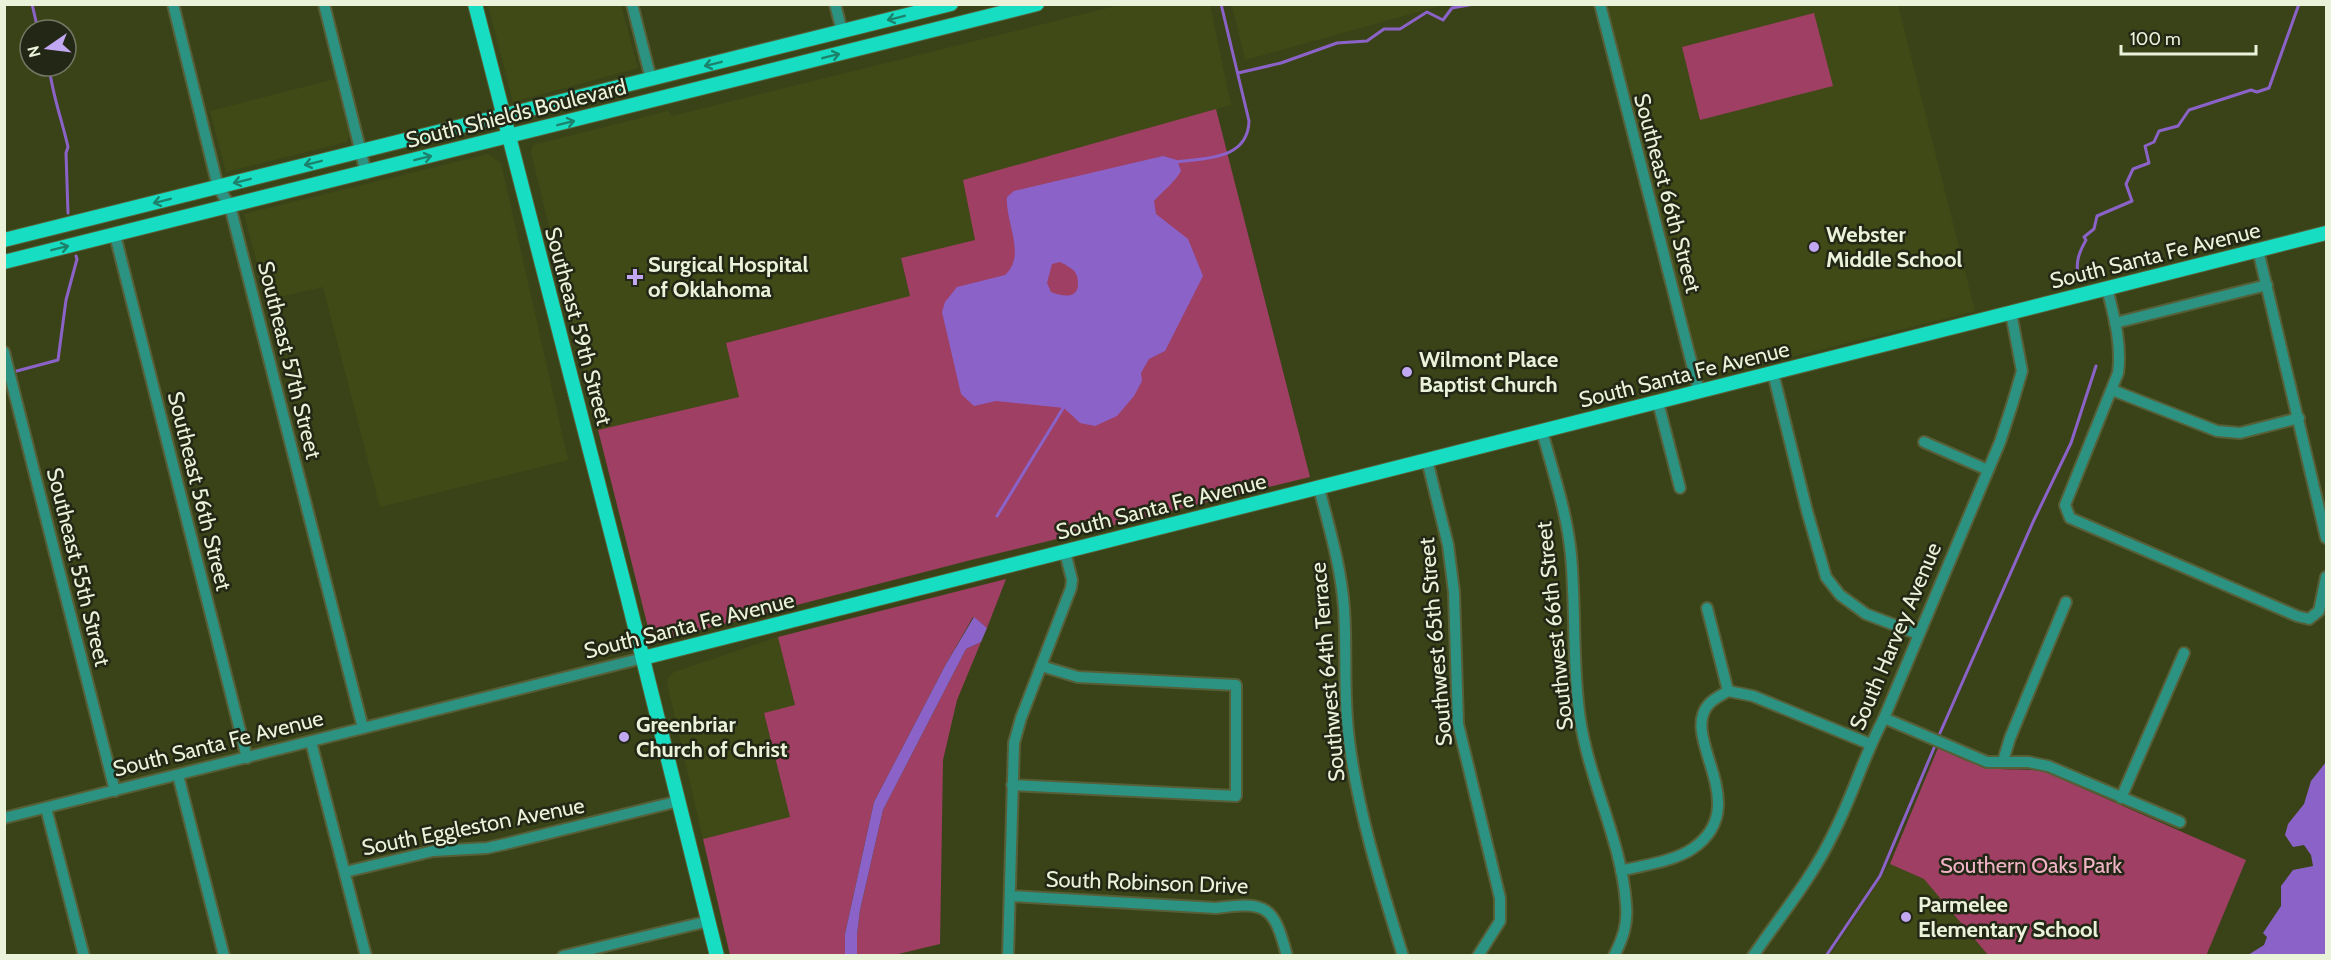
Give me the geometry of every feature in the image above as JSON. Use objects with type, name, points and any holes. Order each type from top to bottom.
[{"type":"main road","name":"Southeast 59th Street","points":[[475,4],[717,956]]},
{"type":"main road","name":"South Shields Boulevard","points":[[4,240],[951,4]]},
{"type":"main road","name":"South Shields Boulevard","points":[[4,262],[1037,4]]},
{"type":"main road","points":[[770,50],[775,70]]},
{"type":"main road","name":"South Santa Fe Avenue","points":[[643,658],[2326,233]]},
{"type":"street","name":"Southeast 57th Street","points":[[173,4],[218,187],[230,206],[363,728]]},
{"type":"street","points":[[324,4],[366,172]]},
{"type":"street","points":[[632,4],[651,79]]},
{"type":"street","points":[[835,4],[842,31]]},
{"type":"street","name":"Southeast 66th Street","points":[[1600,4],[1699,392]]},
{"type":"street","name":"Southeast 56th Street","points":[[115,235],[247,758]]},
{"type":"street","points":[[2258,250],[2326,538]]},
{"type":"street","points":[[2115,323],[2267,285]]},
{"type":"street","points":[[2107,288],[2120,359],[2118,373],[2065,505],[2070,518],[2303,618],[2309,619],[2319,610],[2326,577]]},
{"type":"street","name":"South Harvey Avenue","points":[[1753,956],[1808,879],[1834,833],[2003,433],[2022,371],[2011,313]]},
{"type":"street","name":"Southeast 55th Street","points":[[4,352],[115,791]]},
{"type":"street","points":[[1773,373],[1826,577],[1840,596],[1866,614],[1918,634]]},
{"type":"street","points":[[2112,390],[2217,431],[2240,433],[2299,418]]},
{"type":"street","points":[[1658,402],[1680,488]]},
{"type":"street","name":"Southwest 66th Street","points":[[1542,431],[1571,555],[1576,688],[1580,720],[1621,871],[1626,901],[1627,923],[1614,956]]},
{"type":"street","points":[[1924,442],[1988,470]]},
{"type":"street","name":"Southwest 65th Street","points":[[1427,460],[1448,545],[1454,592],[1458,724],[1500,898],[1500,921],[1478,956]]},
{"type":"street","name":"Southwest 64th Terrace","points":[[1319,488],[1340,571],[1344,609],[1344,692],[1360,804],[1379,881],[1403,956]]},
{"type":"street","points":[[1008,956],[1013,757],[1017,730],[1071,588],[1072,580],[1065,552]]},
{"type":"street","points":[[2002,761],[2066,602]]},
{"type":"street","points":[[1707,608],[1728,691]]},
{"type":"street","points":[[2121,798],[2184,653]]},
{"type":"street","name":"South Santa Fe Avenue","points":[[4,818],[643,658]]},
{"type":"street","points":[[1012,785],[1236,796],[1236,685],[1078,677],[1041,666]]},
{"type":"street","points":[[1621,871],[1671,858],[1691,849],[1702,840],[1713,825],[1719,809],[1718,791],[1701,731],[1702,719],[1708,704],[1728,691],[1753,696],[1870,744]]},
{"type":"street","points":[[1884,718],[1987,762],[2028,762],[2048,766],[2180,822]]},
{"type":"street","points":[[311,742],[366,956]]},
{"type":"street","points":[[178,775],[224,956]]},
{"type":"street","name":"South Eggleston Avenue","points":[[345,872],[433,851],[487,848],[514,843],[679,801]]},
{"type":"street","points":[[46,808],[84,956]]},
{"type":"street","name":"South Robinson Drive","points":[[1010,896],[1195,908],[1258,905],[1274,917],[1287,956]]},
{"type":"street","points":[[563,956],[709,921]]},
{"type":"shaded area","points":[[1232,4],[1443,5],[1245,60]]},
{"type":"shaded area","points":[[488,5],[621,5],[638,68],[513,102]]},
{"type":"shaded area","points":[[1120,5],[1210,5],[1231,105],[964,180],[975,240],[901,258],[910,296],[726,343],[739,397],[598,430],[531,152],[533,145],[668,111],[672,116]]},
{"type":"shaded area","name":"Webster Middle School","points":[[1607,5],[1898,5],[1975,311],[1709,378],[1702,374]]},
{"type":"shaded area","points":[[335,79],[349,135],[347,142],[226,172],[210,111]]},
{"type":"shaded area","points":[[488,154],[501,163],[568,460],[380,507],[323,287],[267,300],[244,214]]},
{"type":"shaded area","points":[[1163,156],[1177,160],[1181,171],[1154,201],[1156,214],[1188,239],[1203,276],[1165,351],[1149,359],[1141,373],[1142,381],[1134,396],[1117,416],[1095,426],[1080,423],[1064,408],[996,401],[974,406],[961,394],[942,312],[945,302],[957,287],[1005,275],[1011,267],[1015,248],[1007,197],[1014,191]],"holes":[[[1060,262],[1072,269],[1077,276],[1077,289],[1072,295],[1051,292],[1047,283],[1052,264]]]},
{"type":"shaded area","points":[[974,617],[987,628],[981,642],[966,649],[883,810],[860,910],[857,955],[845,955],[845,934],[874,802],[946,664]]},
{"type":"shaded area","points":[[778,637],[795,706],[764,714],[790,817],[703,839],[667,683],[668,678],[674,672]]},
{"type":"shaded area","points":[[2326,762],[2326,955],[2248,955],[2264,945],[2267,937],[2263,933],[2281,906],[2281,886],[2293,870],[2313,866],[2311,855],[2304,845],[2293,847],[2285,835],[2288,824],[2304,804],[2311,781]]},
{"type":"shaded area","name":"Parmelee Elementary School","points":[[1890,864],[1924,879],[1988,955],[1830,956]]},
{"type":"green space","points":[[1814,13],[1833,86],[1700,120],[1682,47]]},
{"type":"green space","points":[[1216,109],[1310,477],[971,560],[662,640],[656,639],[649,631],[598,430],[739,397],[726,343],[910,296],[901,258],[975,240],[963,180]]},
{"type":"green space","points":[[1006,579],[987,628],[973,617],[874,802],[845,934],[845,955],[730,955],[703,839],[790,817],[764,713],[795,705],[778,637]]},
{"type":"green space","points":[[981,642],[957,700],[943,760],[940,944],[894,955],[857,956],[860,910],[883,810],[966,649]]},
{"type":"green space","name":"Southern Oaks Park","points":[[1938,748],[1984,767],[2043,771],[2246,860],[2206,956],[1988,955],[1924,879],[1890,864]]},
{"type":"waterway","points":[[32,4],[35,18]]},
{"type":"waterway","points":[[1176,162],[1223,155],[1233,150],[1247,134],[1249,121],[1221,4]]},
{"type":"waterway","points":[[1238,73],[1281,63],[1337,43],[1367,41],[1384,29],[1400,29],[1427,12],[1443,20],[1452,8],[1474,4]]},
{"type":"waterway","points":[[2079,280],[2077,264],[2086,240],[2084,237],[2094,229],[2097,216],[2132,201],[2126,184],[2133,169],[2149,163],[2145,146],[2154,142],[2159,131],[2178,126],[2189,110],[2251,90],[2257,92],[2269,88],[2299,4]]},
{"type":"waterway","points":[[50,78],[68,147],[66,153],[68,213]]},
{"type":"waterway","points":[[13,372],[58,360],[66,300],[76,256]]},
{"type":"waterway","points":[[1940,733],[2033,522],[2071,443],[2096,366]]},
{"type":"waterway","points":[[997,516],[1065,405]]},
{"type":"waterway","points":[[1826,956],[1880,876],[1934,748]]},
{"type":"place","name":"Webster Middle School","points":[[1814,247]]},
{"type":"place","name":"Surgical Hospital of Oklahoma","points":[[635,277]]},
{"type":"place","name":"Wilmont Place Baptist Church","points":[[1407,372]]},
{"type":"place","name":"Greenbriar Church of Christ","points":[[624,737]]},
{"type":"place","name":"Parmelee Elementary School","points":[[1906,917]]}]
